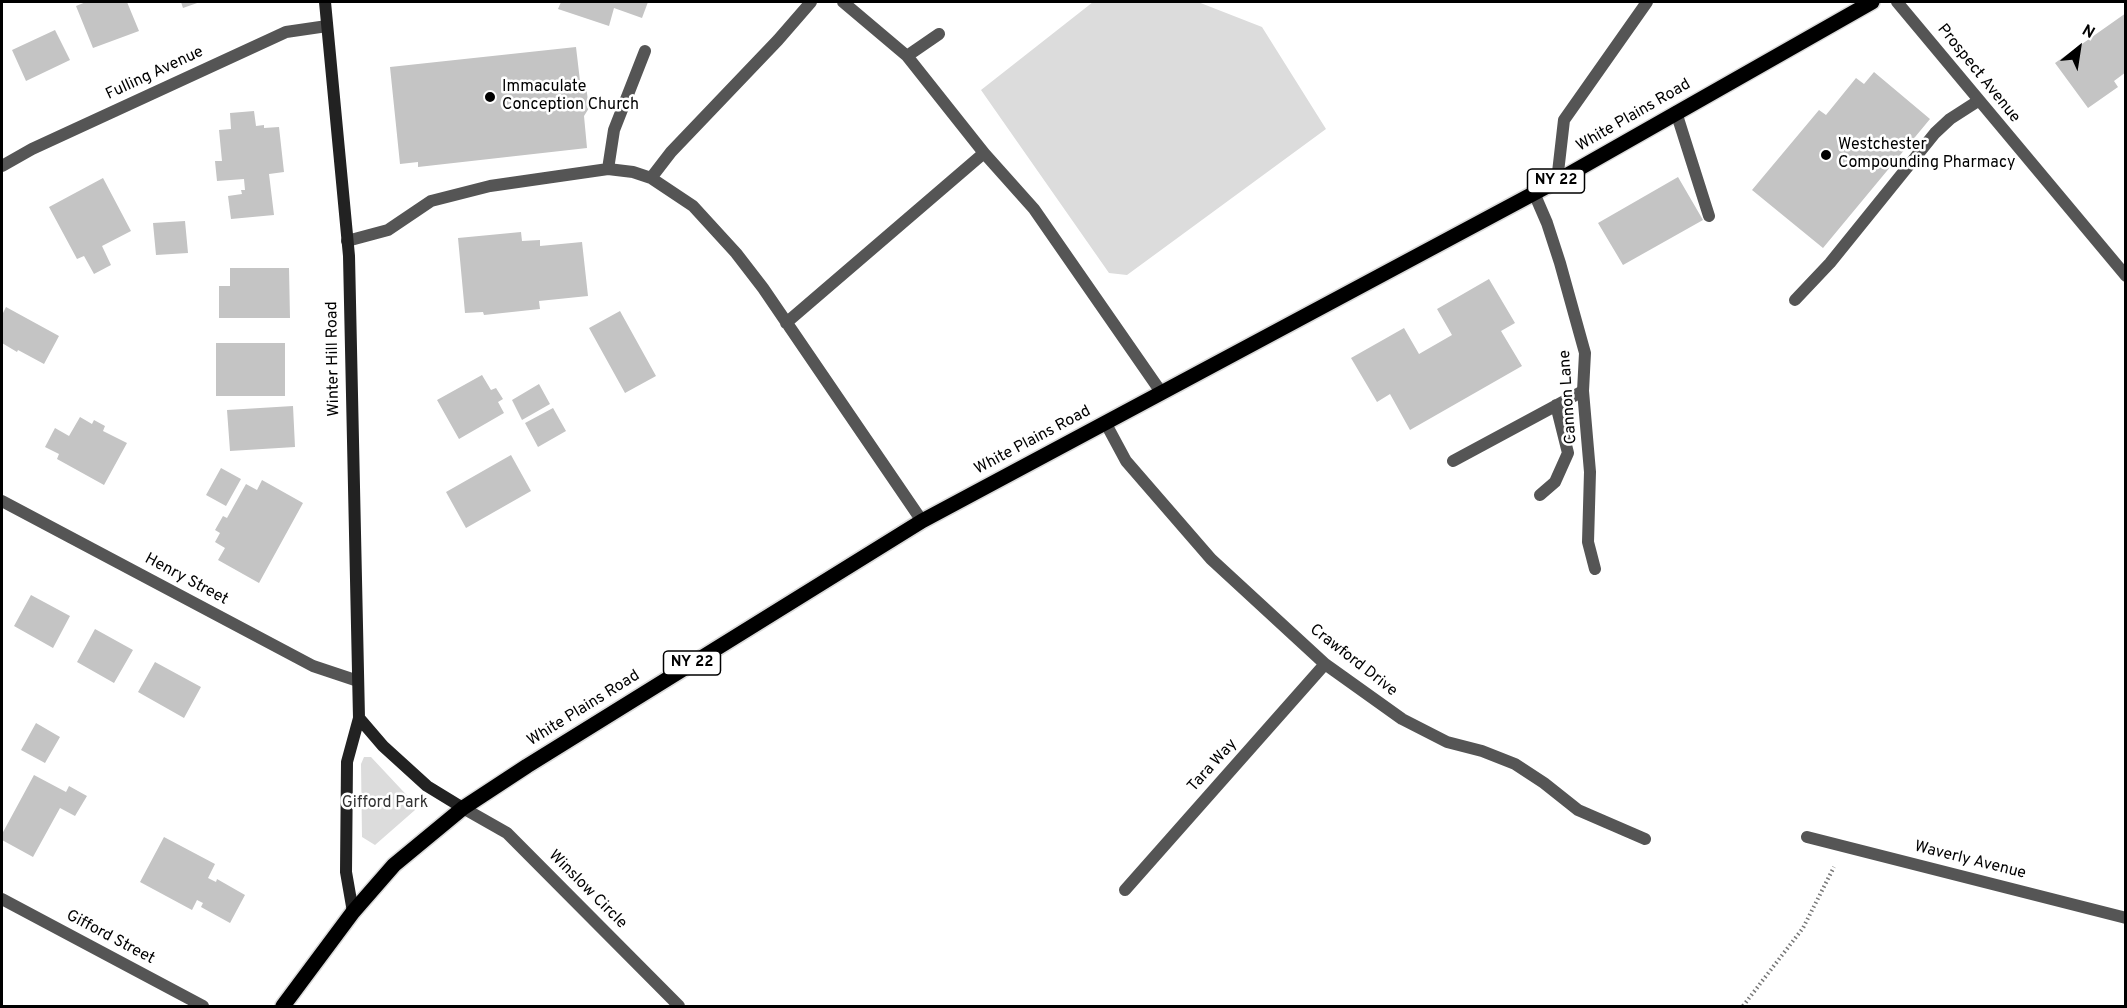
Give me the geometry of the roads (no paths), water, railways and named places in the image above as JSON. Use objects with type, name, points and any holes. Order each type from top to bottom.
[{"type":"main road","name":"Winter Hill Road","points":[[325,2],[347,242],[359,718],[347,762],[346,872],[353,912]]},
{"type":"main road","name":"White Plains Road","points":[[283,1006],[353,912],[394,865],[463,808],[922,521],[1557,181],[1872,2]]},
{"type":"main road","points":[[359,718],[383,746],[427,786],[463,808]]},
{"type":"street","points":[[651,178],[671,152],[778,40],[811,2]]},
{"type":"street","points":[[843,2],[907,56],[984,153],[1034,210],[1161,392]]},
{"type":"street","points":[[1557,181],[1564,120],[1647,2]]},
{"type":"street","name":"Prospect Avenue","points":[[1897,2],[2126,276]]},
{"type":"street","name":"Fulling Avenue","points":[[2,166],[43,144],[286,33],[327,26]]},
{"type":"street","points":[[907,56],[939,34]]},
{"type":"street","points":[[608,169],[614,130],[645,51]]},
{"type":"street","points":[[1795,300],[1830,263],[1935,133],[1950,119],[1978,100]]},
{"type":"street","points":[[1676,112],[1709,216]]},
{"type":"street","points":[[786,323],[984,153]]},
{"type":"street","points":[[347,242],[388,230],[431,201],[490,186],[608,169],[633,172],[651,178],[693,206],[736,253],[922,521]]},
{"type":"street","name":"Cannon Lane","points":[[1534,193],[1553,243],[1585,353],[1582,391],[1590,472],[1588,542],[1595,569]]},
{"type":"street","points":[[1453,461],[1582,391]]},
{"type":"street","points":[[1540,495],[1555,482],[1568,453],[1556,405]]},
{"type":"street","name":"Crawford Drive","points":[[1105,422],[1126,461],[1211,559],[1325,664],[1402,719],[1447,741],[1515,764],[1578,810],[1646,839]]},
{"type":"street","name":"Henry Street","points":[[2,501],[313,666],[358,681]]},
{"type":"street","name":"Tara Way","points":[[1125,890],[1325,664]]},
{"type":"street","name":"Winslow Circle","points":[[463,808],[507,833],[679,1006]]},
{"type":"street","name":"Waverly Avenue","points":[[1807,837],[2126,918]]},
{"type":"street","name":"Gifford Street","points":[[2,899],[203,1006]]},
{"type":"place","name":"Immaculate Conception Church","points":[[490,97]]},
{"type":"place","name":"Westchester Compounding Pharmacy","points":[[1826,155]]},
{"type":"park label","name":"Gifford Park","points":[[385,804]]}]
